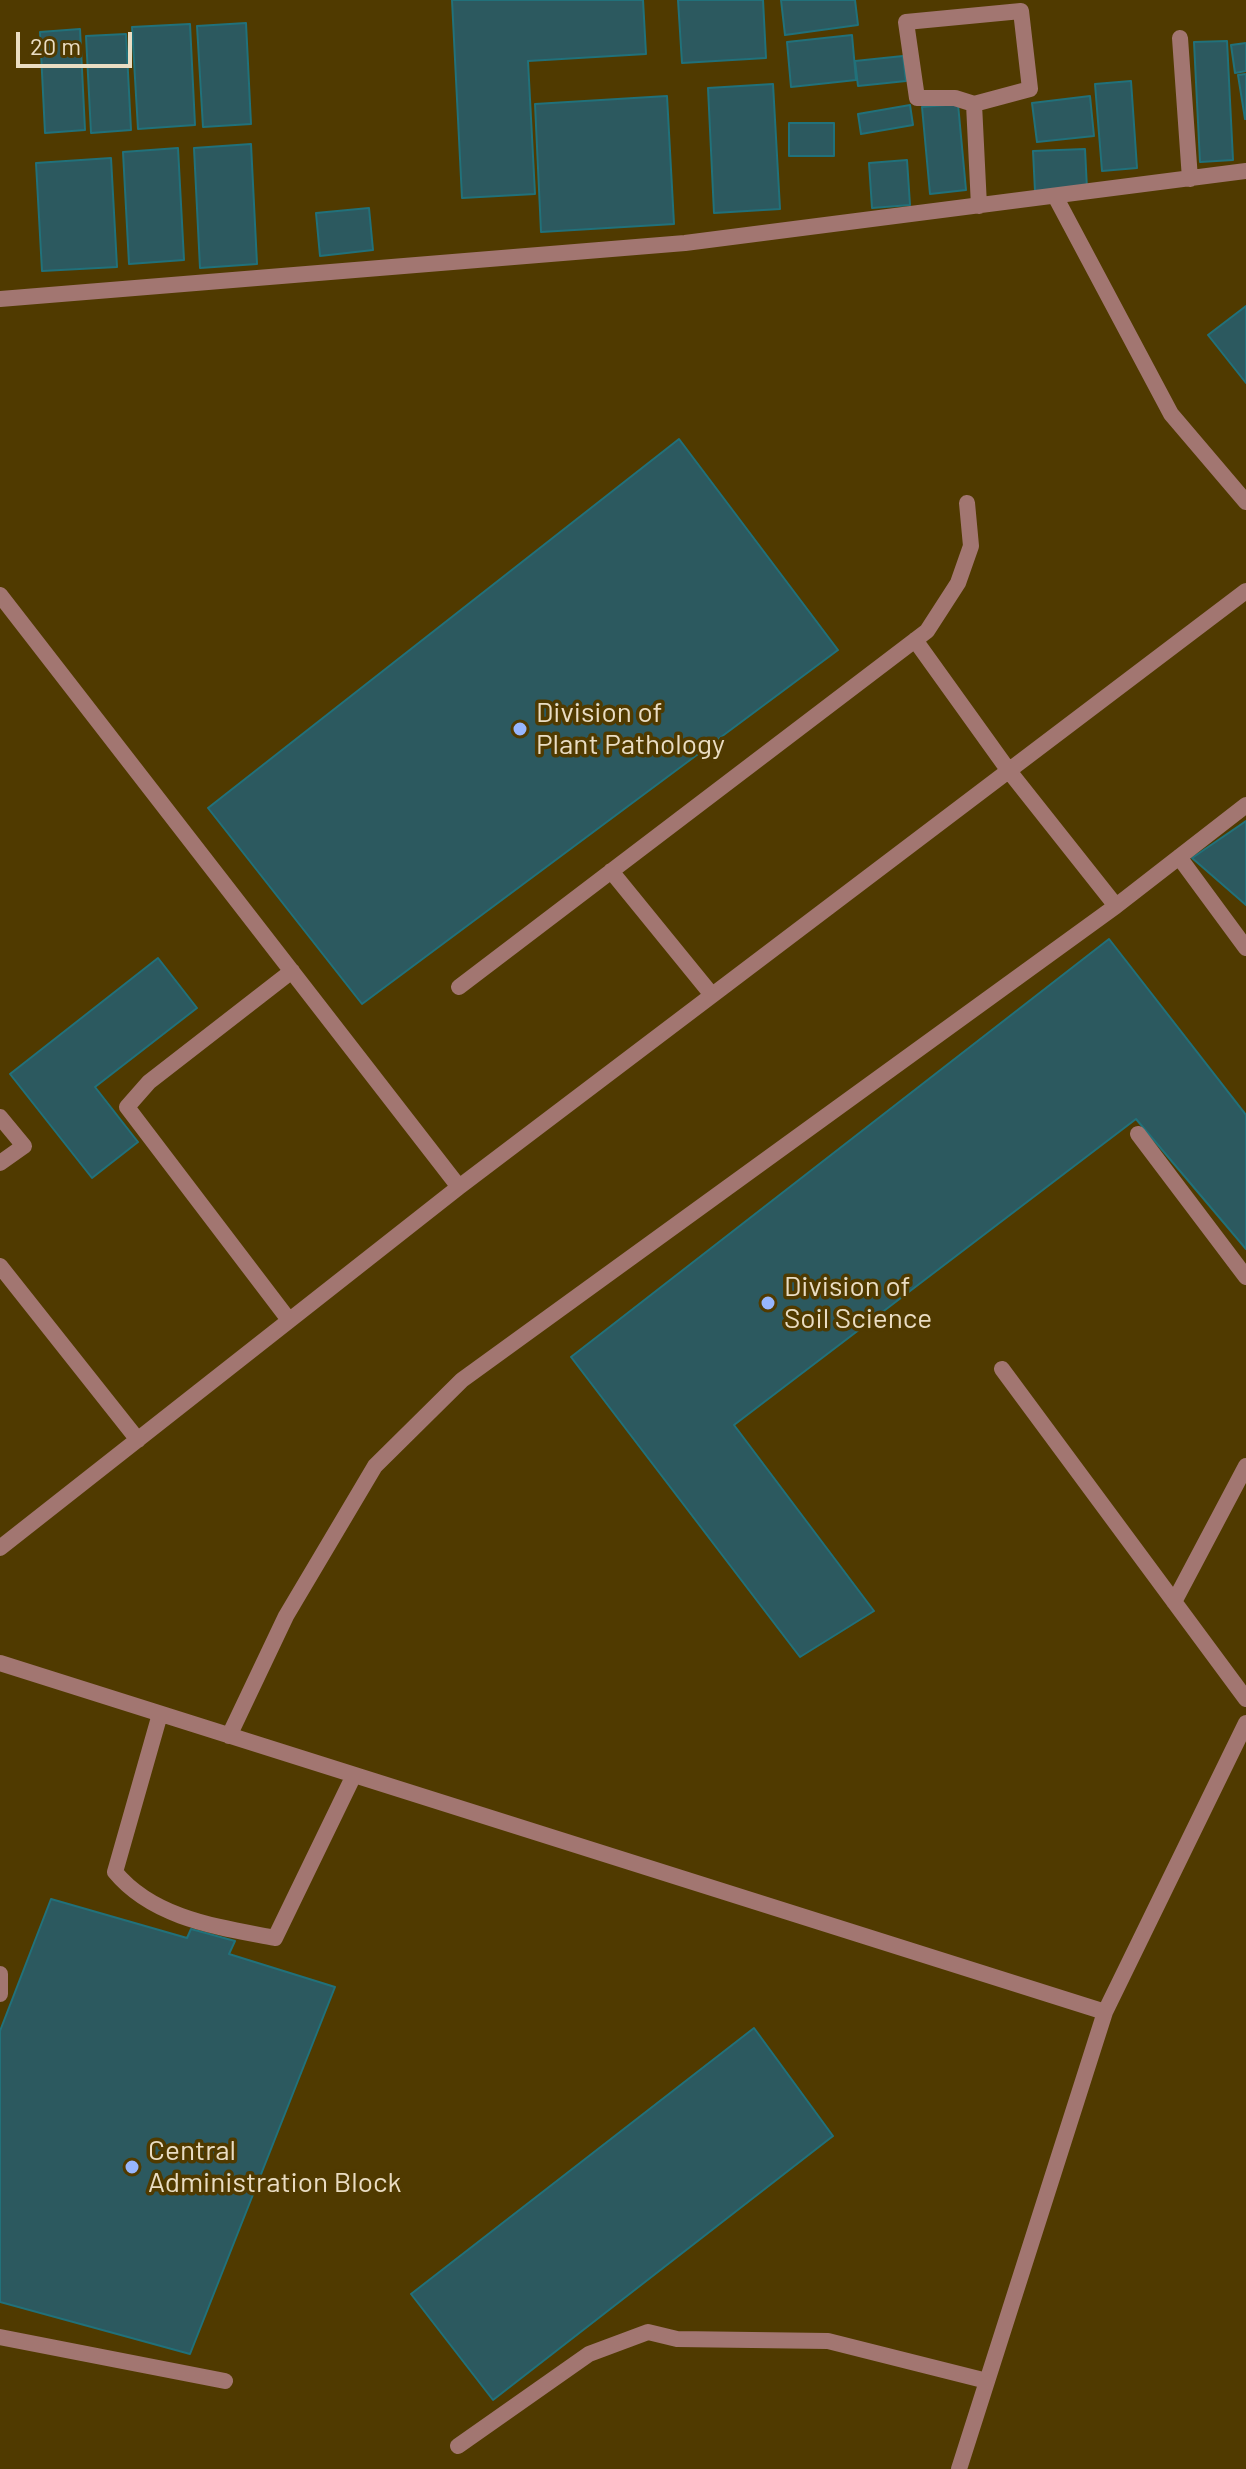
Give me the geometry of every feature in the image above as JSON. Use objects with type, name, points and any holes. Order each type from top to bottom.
[{"type":"street","points":[[1021,11],[1030,89],[974,104],[955,98],[917,98],[906,22],[1021,11]]},
{"type":"street","points":[[1180,38],[1190,179]]},
{"type":"street","points":[[974,104],[979,206]]},
{"type":"street","points":[[0,299],[685,243],[1246,171]]},
{"type":"street","points":[[1055,196],[1171,414],[1246,502]]},
{"type":"street","points":[[459,987],[927,631],[958,583],[971,546],[967,503]]},
{"type":"street","points":[[0,1548],[459,1187],[1246,591]]},
{"type":"street","points":[[0,595],[459,1187]]},
{"type":"street","points":[[915,640],[1009,771],[1116,906]]},
{"type":"street","points":[[229,1736],[286,1616],[375,1466],[462,1380],[1116,906],[1246,805]]},
{"type":"street","points":[[1179,857],[1246,948]]},
{"type":"street","points":[[611,871],[712,995]]},
{"type":"street","points":[[289,1320],[127,1107],[149,1082],[292,971]]},
{"type":"street","points":[[0,1117],[24,1146],[0,1163]]},
{"type":"street","points":[[1138,1134],[1246,1277]]},
{"type":"street","points":[[0,1266],[138,1440]]},
{"type":"street","points":[[1002,1369],[1246,1699]]},
{"type":"street","points":[[1174,1602],[1246,1466]]},
{"type":"street","points":[[0,1663],[1105,2012]]},
{"type":"street","points":[[160,1714],[115,1872],[127,1887],[189,1921],[275,1938],[354,1775]]},
{"type":"street","points":[[959,2469],[1105,2012],[1246,1723]]},
{"type":"street","points":[[0,1974],[3,1987],[0,1994]]},
{"type":"street","points":[[458,2446],[589,2354],[648,2332],[677,2339],[828,2341],[987,2381]]},
{"type":"street","points":[[0,2337],[225,2381]]},
{"type":"building","points":[[452,0],[643,0],[646,54],[528,61],[535,194],[462,198]]},
{"type":"building","points":[[678,0],[763,0],[766,58],[682,63]]},
{"type":"building","points":[[781,0],[855,0],[858,25],[785,35]]},
{"type":"building","points":[[246,23],[251,124],[203,127],[197,26]]},
{"type":"building","points":[[190,24],[195,125],[138,129],[132,27]]},
{"type":"building","points":[[80,29],[85,130],[45,133],[40,32]]},
{"type":"building","points":[[126,34],[131,130],[91,133],[86,36]]},
{"type":"building","points":[[852,35],[856,80],[791,87],[787,42]]},
{"type":"building","points":[[1227,41],[1233,160],[1200,162],[1194,42]]},
{"type":"building","points":[[1246,43],[1246,71],[1235,73],[1231,45]]},
{"type":"building","points":[[903,56],[906,81],[858,86],[855,61]]},
{"type":"building","points":[[1246,74],[1246,119],[1245,119],[1238,75]]},
{"type":"building","points":[[1131,81],[1137,168],[1102,171],[1095,84]]},
{"type":"building","points":[[773,84],[780,209],[714,213],[708,88]]},
{"type":"building","points":[[667,96],[674,224],[541,232],[535,104]]},
{"type":"building","points":[[1090,96],[1094,136],[1037,142],[1032,103]]},
{"type":"building","points":[[958,104],[966,190],[930,194],[922,107]]},
{"type":"building","points":[[910,105],[913,125],[861,134],[858,114]]},
{"type":"building","points":[[789,123],[834,123],[834,156],[789,156]]},
{"type":"building","points":[[251,144],[257,264],[200,268],[194,148]]},
{"type":"building","points":[[178,148],[184,260],[129,264],[123,152]]},
{"type":"building","points":[[1085,149],[1087,189],[1035,191],[1033,151]]},
{"type":"building","points":[[111,158],[117,267],[42,271],[36,163]]},
{"type":"building","points":[[907,160],[910,205],[872,208],[869,163]]},
{"type":"building","points":[[369,208],[373,250],[320,256],[316,213]]},
{"type":"building","points":[[1246,306],[1246,383],[1208,335]]},
{"type":"building","name":"Division of Plant Pathology","points":[[679,439],[838,650],[362,1004],[208,808]]},
{"type":"building","points":[[1246,821],[1246,905],[1192,858]]},
{"type":"building","name":"Division of Soil Science","points":[[1109,939],[1246,1115],[1246,1249],[1136,1119],[734,1425],[874,1611],[800,1657],[571,1357]]},
{"type":"building","points":[[158,958],[197,1008],[95,1087],[138,1142],[92,1178],[10,1074]]},
{"type":"building","name":"Central Administration Block","points":[[51,1899],[187,1938],[191,1929],[235,1941],[229,1954],[335,1987],[190,2354],[0,2302],[0,2031]]},
{"type":"building","points":[[754,2028],[833,2136],[493,2400],[411,2294]]},
{"type":"place","name":"Division of Plant Pathology","points":[[520,729]]},
{"type":"place","name":"Division of Soil Science","points":[[768,1303]]},
{"type":"place","name":"Central Administration Block","points":[[132,2167]]}]
